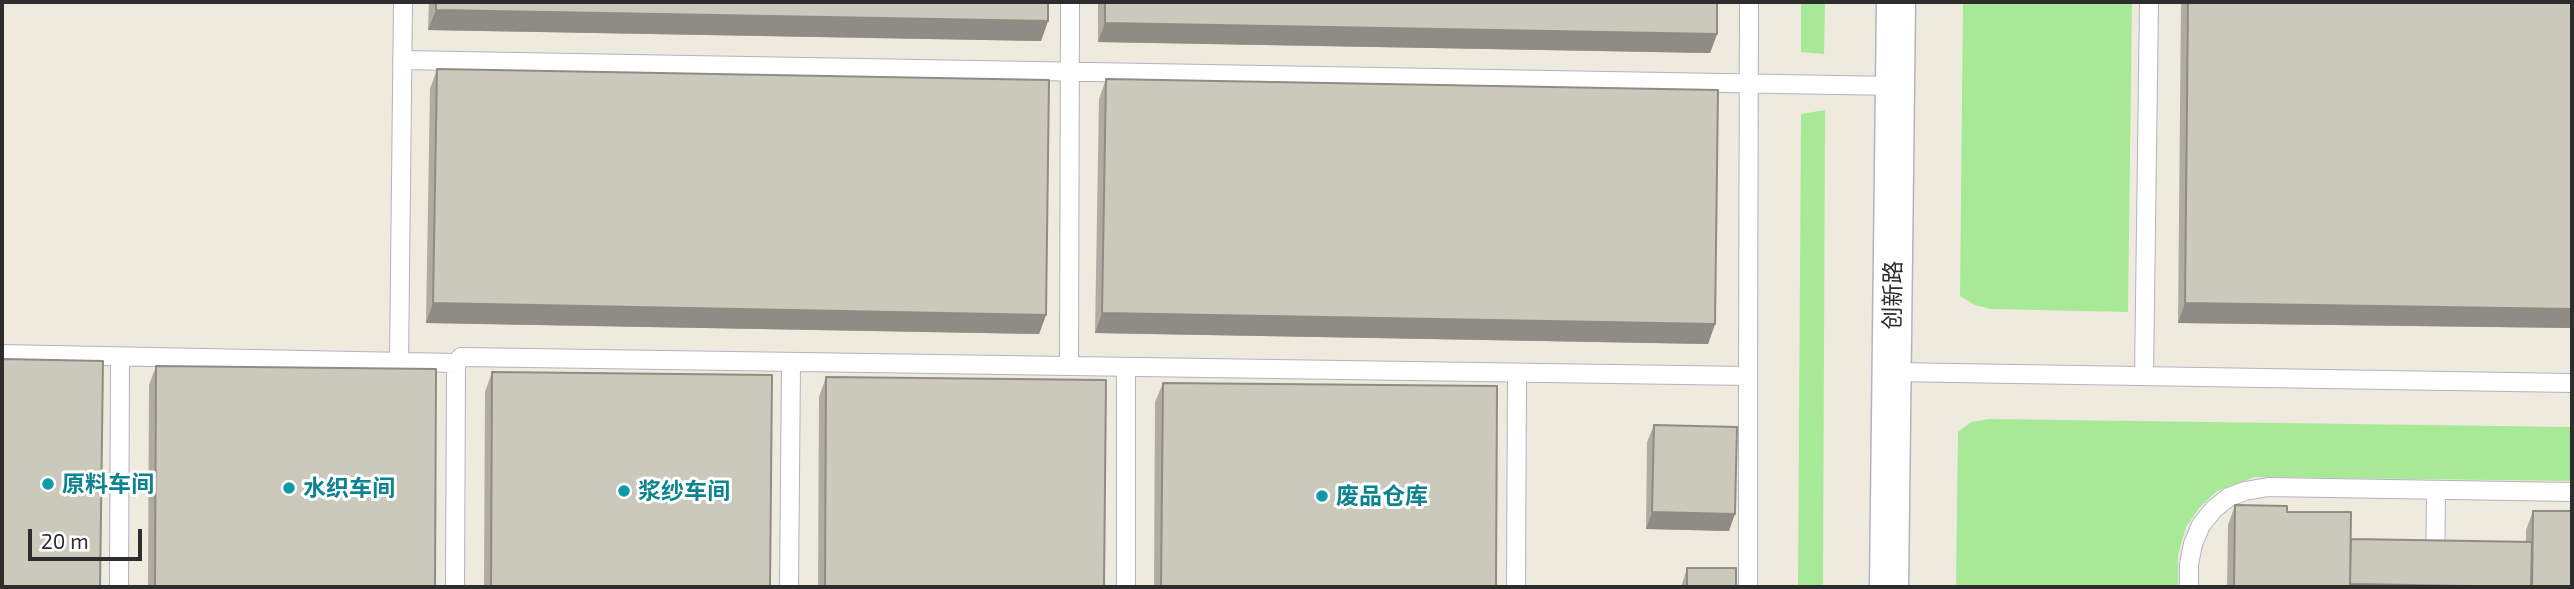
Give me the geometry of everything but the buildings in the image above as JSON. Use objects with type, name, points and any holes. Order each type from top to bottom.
[{"type":"main road","name":"创新路","points":[[1889,587],[1896,2]]},
{"type":"lane","points":[[399,362],[403,2]]},
{"type":"lane","points":[[1069,366],[1070,2]]},
{"type":"lane","points":[[1748,587],[1749,2]]},
{"type":"lane","points":[[2144,376],[2148,2]]},
{"type":"lane","points":[[402,60],[1895,86]]},
{"type":"lane","points":[[2,354],[456,363]]},
{"type":"lane","points":[[119,587],[120,356]]},
{"type":"lane","points":[[455,587],[456,363],[461,357],[1748,376]]},
{"type":"lane","points":[[789,587],[791,362]]},
{"type":"lane","points":[[1126,367],[1126,587]]},
{"type":"lane","points":[[1892,372],[2572,383]]},
{"type":"lane","points":[[1516,587],[1517,373]]},
{"type":"lane","points":[[2189,587],[2189,564],[2201,525],[2214,509],[2237,494],[2268,487],[2572,492]]},
{"type":"lane","points":[[2435,587],[2436,490]]},
{"type":"green space","points":[[1801,2],[1825,2],[1824,54],[1801,52]]},
{"type":"green space","points":[[1963,2],[2132,2],[2128,312],[1991,309],[1975,305],[1960,296]]},
{"type":"green space","points":[[1825,110],[1823,587],[1798,587],[1801,114]]},
{"type":"green space","points":[[1989,419],[2572,427],[2572,481],[2255,477],[2217,491],[2199,508],[2186,527],[2178,555],[2178,587],[1956,587],[1958,432],[1971,422]]},
{"type":"place","name":"原料车间","points":[[48,484]]},
{"type":"place","name":"水织车间","points":[[289,488]]},
{"type":"place","name":"浆纱车间","points":[[624,491]]},
{"type":"place","name":"废品仓库","points":[[1322,496]]}]
